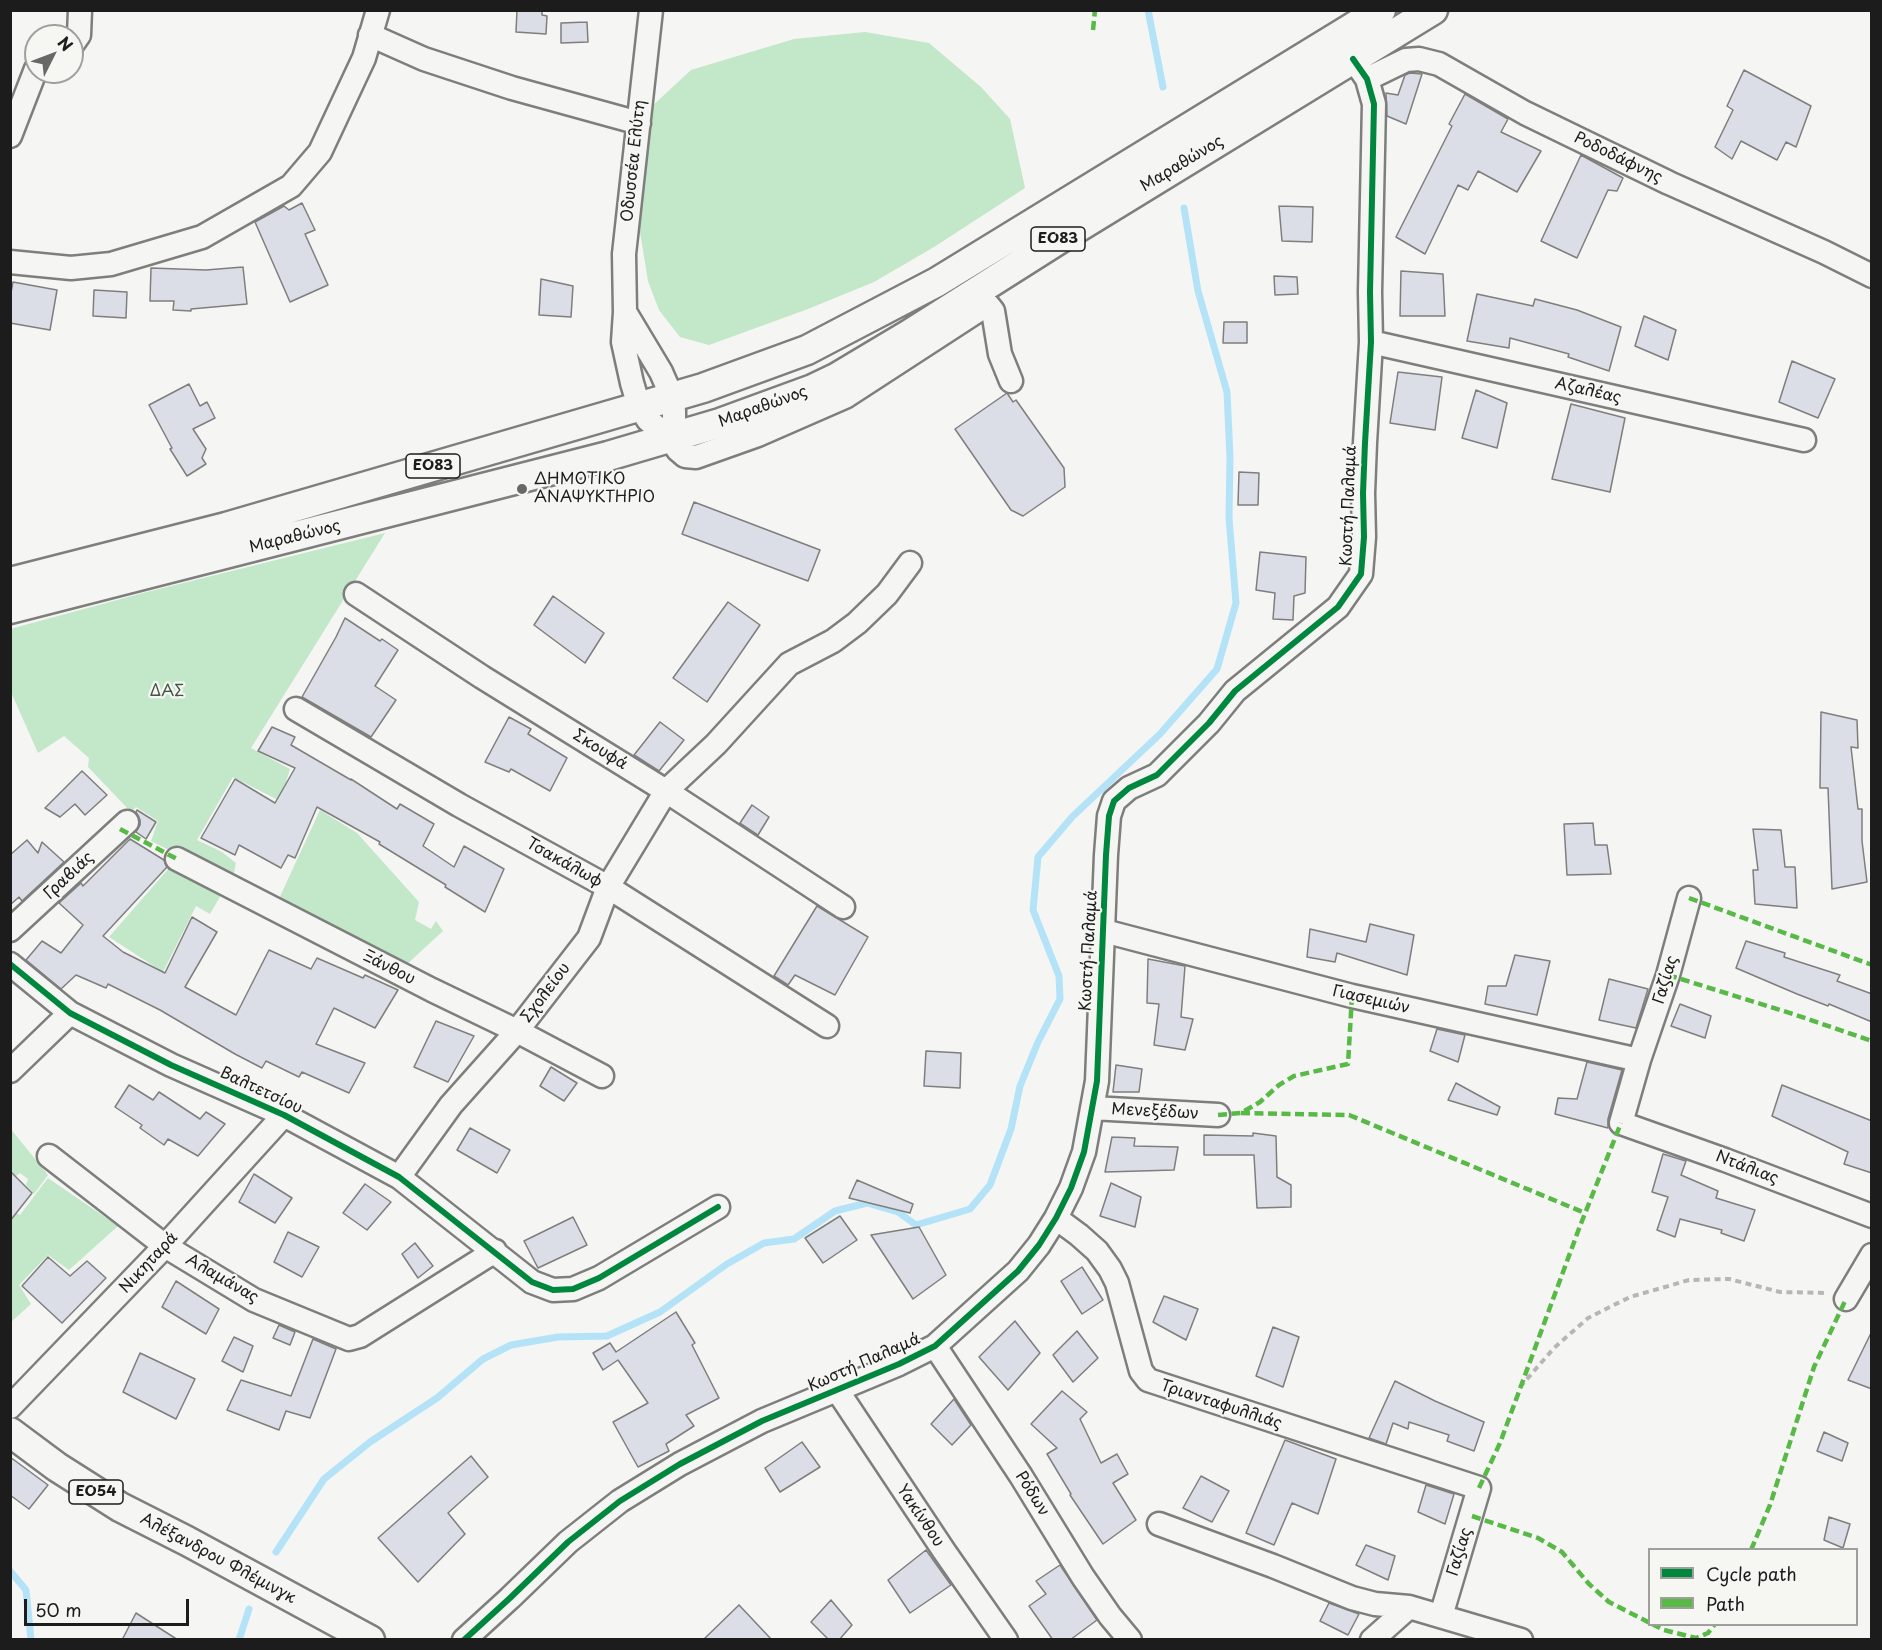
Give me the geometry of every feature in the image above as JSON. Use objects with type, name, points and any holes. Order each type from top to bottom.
[{"type":"main road","name":"Μαραθώνος","points":[[10,582],[226,527],[703,388],[807,350],[938,282],[1381,10]]},
{"type":"main road","name":"Μαραθώνος","points":[[10,609],[475,492],[670,438],[759,410],[813,389],[836,378],[908,335],[1069,233],[1360,69],[1432,10]]},
{"type":"main road","name":"Αλέξανδρου Φλέμινγκ","points":[[10,1432],[57,1467],[120,1507],[370,1640]]},
{"type":"street","points":[[10,262],[71,268],[111,264],[202,237],[291,186],[320,152],[364,58],[378,10]]},
{"type":"street","name":"Οδυσσέα Ελύτη","points":[[639,406],[623,342],[624,254],[651,10]]},
{"type":"street","points":[[370,35],[424,59],[512,88],[639,123]]},
{"type":"street","name":"Ροδοδάφνης","points":[[1360,69],[1419,59],[1438,64],[1525,113],[1669,183],[1824,252],[1872,276]]},
{"type":"street","name":"Κωστή Παλαμά","points":[[464,1640],[568,1542],[620,1501],[680,1464],[762,1421],[935,1347],[1018,1271],[1039,1245],[1056,1218],[1071,1188],[1084,1152],[1097,1081],[1109,816],[1114,801],[1130,788],[1157,775],[1209,723],[1235,691],[1338,607],[1361,574],[1364,537],[1364,453],[1371,342],[1374,104],[1360,69]]},
{"type":"street","points":[[10,136],[30,84]]},
{"type":"street","points":[[639,406],[648,420],[670,438],[678,450],[685,456],[696,457],[791,421],[844,397],[985,306],[993,311],[1000,354],[1011,381]]},
{"type":"street","points":[[625,312],[661,372],[672,397],[675,411],[670,438]]},
{"type":"street","name":"Αζαλέας","points":[[1371,342],[1804,440]]},
{"type":"street","name":"Σχολείου","points":[[399,1177],[451,1105],[518,1031],[589,938],[608,887],[666,791],[716,744],[789,664],[833,641],[857,623],[887,594],[910,563]]},
{"type":"street","name":"Σκουφά","points":[[356,594],[482,677],[666,791],[843,907]]},
{"type":"street","name":"Τσακάλωφ","points":[[296,709],[459,805],[608,887],[826,1026]]},
{"type":"street","name":"Γραβιάς","points":[[10,930],[127,822]]},
{"type":"street","name":"Ξάνθου","points":[[177,859],[432,990],[518,1031],[602,1077]]},
{"type":"street","name":"Γαζίας","points":[[1621,1123],[1639,1060],[1668,975],[1689,898]]},
{"type":"street","name":"Γιασεμιών","points":[[1104,931],[1352,996],[1639,1060]]},
{"type":"street","name":"Βαλτετσίου","points":[[10,964],[70,1013],[171,1065],[284,1115],[399,1177],[532,1282],[553,1290],[573,1289],[599,1278],[718,1207]]},
{"type":"street","points":[[10,1071],[70,1013]]},
{"type":"street","name":"Μενεξέδων","points":[[1092,1108],[1218,1115]]},
{"type":"street","name":"Νικηταρά","points":[[10,1407],[165,1246],[284,1115]]},
{"type":"street","name":"Ντάλιας","points":[[1621,1123],[1872,1216]]},
{"type":"street","name":"Αλαμάνας","points":[[49,1156],[165,1246],[254,1300],[349,1339],[360,1336],[495,1251]]},
{"type":"street","name":"Τριανταφυλλιάς","points":[[1056,1218],[1097,1251],[1110,1269],[1117,1283],[1141,1371],[1149,1380],[1479,1488]]},
{"type":"street","points":[[1850,1292],[1872,1255]]},
{"type":"street","name":"Ρόδων","points":[[935,1347],[1021,1476],[1083,1577],[1130,1640]]},
{"type":"street","name":"Υακίνθου","points":[[837,1390],[1005,1640]]},
{"type":"street","name":"Γαζίας","points":[[1441,1616],[1479,1488]]},
{"type":"street","points":[[1158,1524],[1352,1598],[1375,1604],[1409,1607],[1521,1640]]},
{"type":"street","points":[[1372,1640],[1409,1607]]},
{"type":"path","points":[[1520,1387],[1554,1348],[1588,1318],[1630,1297],[1689,1280],[1729,1279],[1780,1292],[1850,1292]]},
{"type":"green space","points":[[865,32],[929,43],[981,87],[1010,119],[1025,188],[934,247],[874,282],[709,345],[680,337],[659,310],[648,281],[637,214],[649,109],[691,70],[794,39]]},
{"type":"green space","name":"ΔΑΣ","points":[[385,533],[251,748],[290,769],[280,801],[233,777],[197,840],[222,852],[236,863],[232,882],[151,841],[158,821],[136,807],[131,812],[88,767],[89,758],[64,736],[38,753],[11,692],[10,629],[143,593]]},
{"type":"green space","points":[[320,810],[357,833],[419,902],[415,920],[431,929],[436,921],[443,931],[405,966],[277,903]]},
{"type":"green space","points":[[177,859],[189,865],[186,879],[206,886],[221,895],[210,914],[196,906],[163,972],[109,937]]},
{"type":"green space","points":[[10,1128],[48,1175],[34,1194],[26,1185],[28,1179],[20,1173],[11,1180]]},
{"type":"green space","points":[[48,1178],[118,1226],[69,1270],[48,1255],[19,1285],[31,1304],[11,1322],[10,1209],[20,1215]]},
{"type":"building","points":[[517,10],[542,10],[542,15],[547,16],[546,34],[516,32]]},
{"type":"building","points":[[587,22],[588,42],[561,43],[561,23]]},
{"type":"building","points":[[1744,70],[1811,106],[1796,147],[1786,142],[1777,160],[1741,141],[1732,159],[1715,147],[1733,110],[1727,106]]},
{"type":"building","points":[[1422,74],[1406,124],[1387,116],[1386,93],[1398,95],[1405,75]]},
{"type":"building","points":[[1465,94],[1508,119],[1501,132],[1541,151],[1517,192],[1478,171],[1468,190],[1458,185],[1425,254],[1396,237],[1452,126],[1449,124]]},
{"type":"building","points":[[1581,155],[1623,178],[1617,191],[1608,190],[1577,258],[1541,241]]},
{"type":"building","points":[[302,203],[315,230],[305,234],[328,285],[290,302],[255,222],[284,206],[289,210]]},
{"type":"building","points":[[1279,206],[1313,207],[1312,242],[1282,241]]},
{"type":"building","points":[[243,267],[247,304],[191,309],[191,311],[173,310],[174,301],[150,301],[151,268],[206,270]]},
{"type":"building","points":[[1401,271],[1443,274],[1445,316],[1400,316]]},
{"type":"building","points":[[1274,276],[1297,277],[1298,294],[1275,295]]},
{"type":"building","points":[[541,279],[573,286],[571,317],[539,315]]},
{"type":"building","points":[[13,282],[57,290],[50,330],[10,323],[10,298]]},
{"type":"building","points":[[94,290],[127,292],[126,318],[93,316]]},
{"type":"building","points":[[1477,294],[1533,306],[1535,299],[1577,310],[1621,327],[1609,371],[1568,357],[1569,354],[1510,338],[1509,348],[1467,341]]},
{"type":"building","points":[[1644,316],[1676,330],[1668,360],[1635,346]]},
{"type":"building","points":[[1224,322],[1247,322],[1247,343],[1223,343]]},
{"type":"building","points":[[1792,361],[1835,379],[1818,418],[1779,402]]},
{"type":"building","points":[[1398,372],[1442,377],[1435,430],[1390,423]]},
{"type":"building","points":[[189,384],[200,406],[207,402],[215,418],[193,429],[206,449],[202,458],[206,464],[187,476],[170,449],[172,448],[149,405]]},
{"type":"building","points":[[1476,390],[1507,403],[1497,448],[1462,438]]},
{"type":"building","points":[[1007,393],[1013,402],[1016,400],[1064,468],[1065,487],[1023,516],[1011,510],[955,429]]},
{"type":"building","points":[[1571,404],[1625,418],[1610,492],[1552,479]]},
{"type":"building","points":[[1239,472],[1259,473],[1258,505],[1238,505]]},
{"type":"building","points":[[694,502],[820,550],[808,581],[682,534]]},
{"type":"building","points":[[1260,552],[1306,557],[1305,593],[1294,596],[1293,620],[1273,619],[1275,593],[1256,590]]},
{"type":"building","points":[[553,596],[604,633],[585,663],[534,625]]},
{"type":"building","points":[[728,602],[760,625],[707,702],[673,678]]},
{"type":"building","points":[[345,618],[398,650],[375,686],[396,700],[371,737],[302,697]]},
{"type":"building","points":[[1821,712],[1857,720],[1858,748],[1851,747],[1858,809],[1862,809],[1862,841],[1867,882],[1832,889],[1828,788],[1820,788]]},
{"type":"building","points":[[509,717],[531,729],[528,734],[567,758],[550,791],[511,769],[509,772],[485,762]]},
{"type":"building","points":[[660,722],[684,740],[659,771],[634,755]]},
{"type":"building","points":[[272,727],[295,737],[291,745],[351,779],[397,809],[400,804],[434,824],[423,846],[454,867],[464,846],[504,869],[485,912],[379,844],[380,842],[317,807],[295,858],[288,855],[281,868],[239,845],[235,855],[201,838],[235,779],[275,803],[295,768],[258,751]]},
{"type":"building","points":[[82,771],[107,795],[85,815],[75,804],[60,817],[45,808]]},
{"type":"building","points":[[752,805],[769,817],[758,835],[740,823]]},
{"type":"building","points":[[137,810],[156,822],[146,839],[136,832],[140,825]]},
{"type":"building","points":[[1593,823],[1595,845],[1607,845],[1611,874],[1567,875],[1564,824]]},
{"type":"building","points":[[1753,829],[1781,830],[1785,867],[1795,867],[1797,908],[1755,904],[1753,870],[1758,870]]},
{"type":"building","points":[[130,839],[164,860],[167,867],[103,936],[123,952],[165,973],[192,917],[217,932],[185,987],[236,1015],[269,950],[311,969],[317,958],[363,978],[365,975],[398,990],[375,1028],[334,1008],[316,1044],[365,1063],[349,1093],[302,1072],[299,1077],[266,1061],[262,1068],[160,1010],[108,984],[106,988],[76,975],[61,989],[26,960],[42,941],[61,953],[83,925],[59,903],[81,883],[83,886]]},
{"type":"building","points":[[27,840],[38,853],[42,842],[64,862],[22,901],[19,897],[10,905],[10,855]]},
{"type":"building","points":[[817,906],[868,937],[835,995],[795,975],[788,985],[774,976]]},
{"type":"building","points":[[1370,924],[1414,935],[1407,975],[1337,953],[1335,962],[1307,957],[1310,929],[1366,942]]},
{"type":"building","points":[[1746,941],[1785,953],[1784,957],[1840,975],[1837,981],[1872,994],[1872,1022],[1736,968]]},
{"type":"building","points":[[1515,955],[1550,961],[1537,1015],[1485,1004],[1488,986],[1506,986]]},
{"type":"building","points":[[1148,959],[1185,966],[1181,1017],[1193,1019],[1185,1050],[1154,1045],[1159,1004],[1147,1003]]},
{"type":"building","points":[[1609,979],[1648,989],[1636,1028],[1599,1020]]},
{"type":"building","points":[[1680,1004],[1711,1016],[1705,1038],[1671,1026]]},
{"type":"building","points":[[436,1021],[474,1036],[448,1082],[414,1067]]},
{"type":"building","points":[[1437,1029],[1465,1035],[1458,1062],[1430,1051]]},
{"type":"building","points":[[926,1051],[961,1053],[960,1088],[924,1086]]},
{"type":"building","points":[[1587,1062],[1622,1070],[1608,1119],[1608,1128],[1555,1114],[1558,1098],[1577,1099]]},
{"type":"building","points":[[1116,1065],[1142,1069],[1139,1092],[1113,1092]]},
{"type":"building","points":[[551,1067],[577,1083],[564,1101],[540,1086]]},
{"type":"building","points":[[1456,1083],[1500,1107],[1497,1115],[1448,1100]]},
{"type":"building","points":[[129,1085],[153,1100],[159,1092],[200,1119],[206,1112],[225,1124],[198,1156],[168,1139],[164,1145],[140,1128],[142,1125],[115,1107]]},
{"type":"building","points":[[1782,1085],[1872,1121],[1872,1173],[1844,1164],[1848,1152],[1772,1116]]},
{"type":"building","points":[[470,1128],[510,1150],[497,1173],[457,1150]]},
{"type":"building","points":[[1253,1133],[1276,1136],[1277,1177],[1291,1185],[1291,1207],[1257,1208],[1254,1155],[1204,1155],[1204,1135],[1253,1136]]},
{"type":"building","points":[[1112,1137],[1135,1138],[1134,1146],[1178,1147],[1174,1170],[1105,1172]]},
{"type":"building","points":[[1663,1154],[1686,1161],[1681,1175],[1718,1191],[1716,1198],[1755,1210],[1744,1241],[1721,1233],[1722,1230],[1680,1219],[1675,1237],[1657,1230],[1668,1197],[1652,1192]]},
{"type":"building","points":[[10,1171],[32,1193],[10,1221]]},
{"type":"building","points":[[254,1174],[292,1198],[275,1223],[239,1202]]},
{"type":"building","points":[[857,1180],[913,1204],[910,1213],[849,1198]]},
{"type":"building","points":[[1111,1183],[1141,1197],[1135,1227],[1100,1216]]},
{"type":"building","points":[[365,1184],[391,1202],[367,1230],[343,1213]]},
{"type":"building","points":[[840,1216],[857,1240],[823,1263],[805,1238]]},
{"type":"building","points":[[573,1217],[587,1245],[538,1268],[524,1241]]},
{"type":"building","points":[[919,1227],[946,1275],[913,1299],[871,1235]]},
{"type":"building","points":[[288,1232],[319,1247],[302,1277],[274,1262]]},
{"type":"building","points":[[415,1243],[433,1266],[418,1278],[402,1254]]},
{"type":"building","points":[[48,1257],[70,1276],[87,1261],[106,1278],[62,1323],[22,1286]]},
{"type":"building","points":[[1082,1267],[1103,1300],[1082,1314],[1061,1281]]},
{"type":"building","points":[[176,1281],[219,1309],[206,1334],[162,1307]]},
{"type":"building","points":[[1164,1296],[1198,1309],[1186,1340],[1153,1322]]},
{"type":"building","points":[[676,1312],[695,1343],[692,1345],[719,1398],[686,1415],[694,1426],[666,1444],[669,1451],[638,1467],[613,1422],[648,1403],[618,1360],[603,1370],[593,1353],[610,1343],[616,1352]]},
{"type":"building","points":[[1015,1321],[1040,1353],[1008,1390],[979,1357]]},
{"type":"building","points":[[279,1325],[295,1332],[290,1345],[273,1338]]},
{"type":"building","points":[[1273,1327],[1299,1337],[1283,1387],[1256,1376]]},
{"type":"building","points":[[1077,1331],[1098,1358],[1073,1382],[1053,1355]]},
{"type":"building","points":[[1872,1331],[1872,1389],[1848,1380]]},
{"type":"building","points":[[234,1337],[253,1346],[243,1372],[222,1361]]},
{"type":"building","points":[[313,1339],[336,1349],[310,1418],[286,1411],[279,1430],[227,1410],[241,1380],[291,1396]]},
{"type":"building","points":[[140,1353],[195,1379],[176,1419],[123,1392]]},
{"type":"building","points":[[1395,1381],[1484,1422],[1474,1451],[1447,1441],[1449,1435],[1409,1422],[1408,1429],[1393,1423],[1386,1444],[1369,1438]]},
{"type":"building","points":[[1062,1391],[1087,1412],[1080,1419],[1101,1463],[1117,1454],[1128,1474],[1113,1483],[1136,1520],[1103,1544],[1070,1495],[1047,1454],[1057,1448],[1031,1424]]},
{"type":"building","points":[[954,1399],[971,1425],[952,1445],[931,1424]]},
{"type":"building","points":[[1824,1432],[1848,1443],[1842,1461],[1817,1451]]},
{"type":"building","points":[[1285,1440],[1336,1459],[1318,1514],[1292,1503],[1274,1545],[1246,1533]]},
{"type":"building","points":[[802,1442],[820,1467],[780,1492],[765,1468]]},
{"type":"building","points":[[471,1456],[488,1477],[448,1513],[465,1534],[418,1582],[378,1538]]},
{"type":"building","points":[[10,1457],[48,1485],[29,1509],[10,1495]]},
{"type":"building","points":[[1201,1476],[1229,1491],[1212,1522],[1183,1508]]},
{"type":"building","points":[[1426,1485],[1454,1494],[1445,1524],[1418,1512]]},
{"type":"building","points":[[1829,1517],[1850,1524],[1843,1548],[1824,1540]]},
{"type":"building","points":[[1366,1545],[1395,1556],[1388,1580],[1356,1565]]},
{"type":"building","points":[[926,1550],[951,1585],[910,1613],[888,1580]]},
{"type":"building","points":[[1060,1565],[1097,1620],[1070,1640],[1053,1640],[1029,1606],[1046,1594],[1036,1581]]},
{"type":"building","points":[[831,1600],[852,1625],[839,1640],[829,1640],[811,1622]]},
{"type":"building","points":[[1329,1603],[1359,1614],[1348,1635],[1320,1621]]},
{"type":"building","points":[[739,1605],[772,1640],[703,1640]]},
{"type":"building","points":[[136,1613],[178,1640],[122,1640]]},
{"type":"waterway","points":[[1148,10],[1163,87]]},
{"type":"waterway","points":[[276,1552],[324,1479],[370,1442],[437,1398],[483,1359],[511,1345],[558,1337],[607,1336],[660,1312],[727,1264],[764,1243],[794,1239],[835,1211],[867,1203],[898,1212],[916,1225],[970,1209],[990,1185],[1011,1129],[1020,1086],[1038,1042],[1060,999],[1059,976],[1033,910],[1038,857],[1072,817],[1160,734],[1217,669],[1236,603],[1229,518],[1230,457],[1227,392],[1198,291],[1184,208]]},
{"type":"waterway","points":[[10,1571],[26,1590],[31,1640]]},
{"type":"waterway","points":[[239,1640],[249,1609]]},
{"type":"marked path","points":[[1093,30],[1095,10]]},
{"type":"marked path","points":[[120,829],[177,859]]},
{"type":"marked path","points":[[1689,898],[1872,965]]},
{"type":"marked path","points":[[1668,975],[1872,1041]]},
{"type":"marked path","points":[[1218,1115],[1241,1113],[1260,1102],[1279,1085],[1294,1076],[1348,1064],[1352,996]]},
{"type":"marked path","points":[[1241,1113],[1349,1115],[1585,1213]]},
{"type":"marked path","points":[[1479,1488],[1500,1443],[1580,1226],[1621,1123]]},
{"type":"marked path","points":[[1752,1548],[1770,1505],[1814,1367],[1846,1299]]},
{"type":"marked path","points":[[1472,1516],[1538,1538],[1562,1552],[1589,1584],[1609,1602],[1648,1622]]},
{"type":"marked path","points":[[1656,1626],[1696,1638],[1708,1633],[1713,1626]]},
{"type":"cycle path","points":[[464,1640],[568,1542],[620,1501],[680,1464],[762,1421],[899,1364],[935,1346],[1018,1271],[1039,1245],[1056,1218],[1071,1188],[1084,1152],[1097,1081],[1106,855],[1109,816],[1114,801],[1129,788],[1157,775],[1209,723],[1235,691],[1338,607],[1361,574],[1371,342],[1374,104],[1367,79],[1353,59]]},
{"type":"cycle path","points":[[10,964],[70,1013],[171,1065],[284,1115],[399,1177],[532,1282],[553,1290],[573,1289],[599,1278],[718,1207]]},
{"type":"place","name":"ΔΗΜΟΤΙΚΟ ΑΝΑΨΥΚΤΗΡΙΟ","points":[[522,489]]}]
